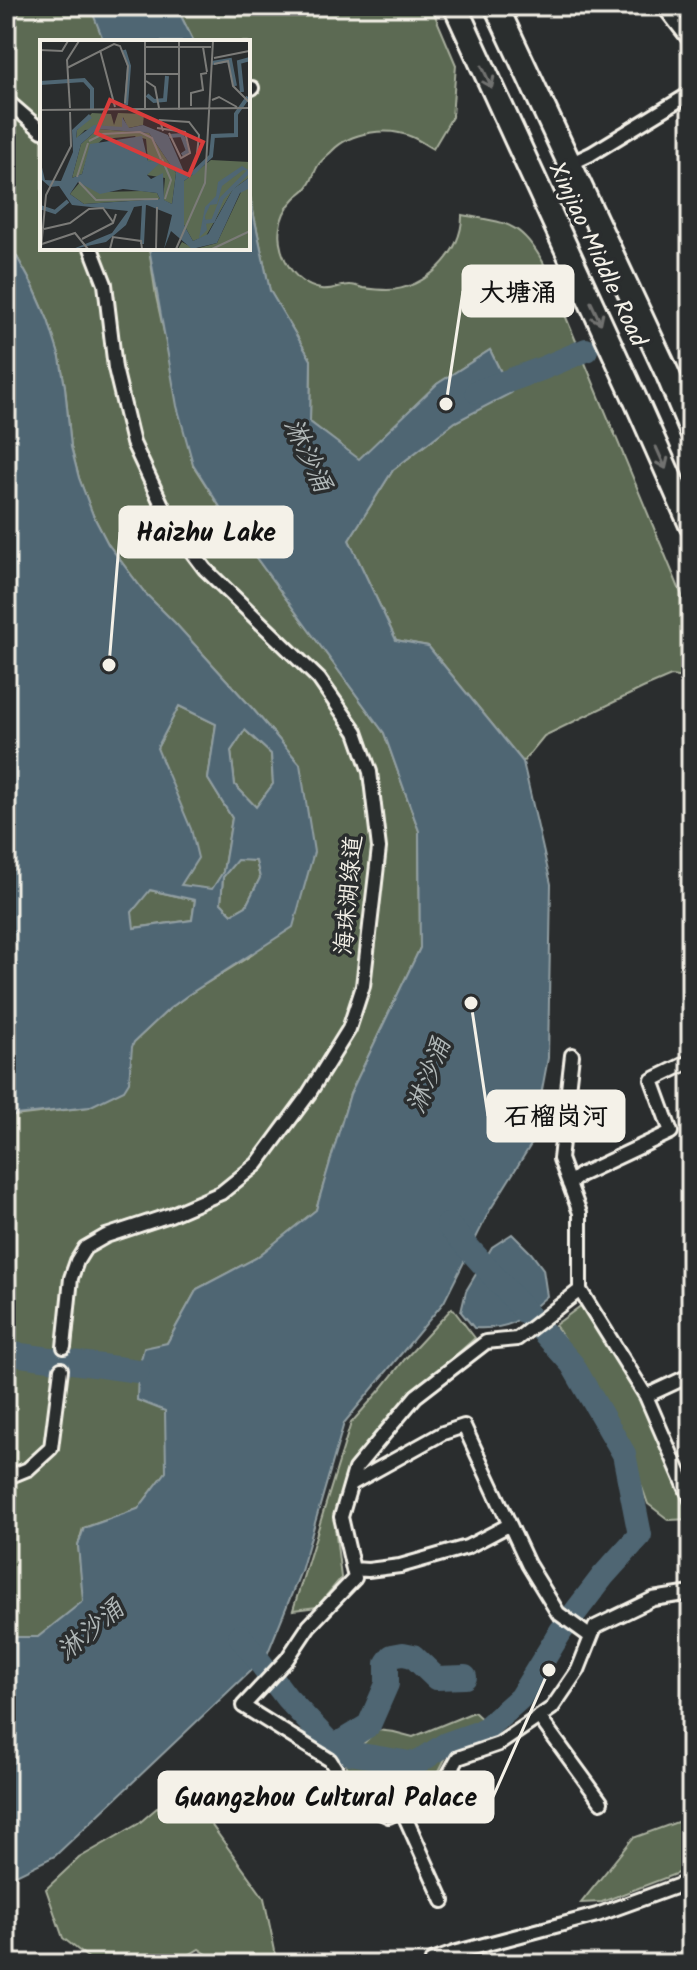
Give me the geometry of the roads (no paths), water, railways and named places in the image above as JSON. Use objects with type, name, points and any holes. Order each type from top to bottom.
[{"type":"highway","name":"Xinjiao Middle Road","points":[[455,6],[691,525]]},
{"type":"highway","name":"Xinjiao Middle Road","points":[[496,6],[691,430]]},
{"type":"street","points":[[663,6],[691,42]]},
{"type":"street","points":[[570,164],[691,93]]},
{"type":"street","points":[[6,100],[40,129]]},
{"type":"street","name":"海珠湖绿道","points":[[64,1347],[71,1278],[85,1248],[106,1236],[170,1215],[221,1193],[257,1164],[308,1095],[349,1029],[363,986],[379,848],[370,772],[356,732],[319,679],[205,569],[171,524],[133,443],[115,368],[105,284],[92,250]]},
{"type":"street","points":[[572,1055],[560,1159],[580,1213],[580,1290],[646,1396],[691,1500]]},
{"type":"street","points":[[569,1184],[580,1175],[671,1132],[652,1080],[691,1061]]},
{"type":"street","points":[[580,1290],[517,1339],[486,1342],[416,1396],[355,1469],[341,1517],[355,1578],[309,1626],[287,1659],[243,1706],[330,1760],[356,1801],[389,1816],[439,1792],[458,1758],[499,1744],[552,1708],[578,1670],[595,1627],[653,1599],[691,1593]]},
{"type":"street","points":[[6,1478],[28,1469],[51,1448],[61,1369]]},
{"type":"street","points":[[646,1396],[691,1375]]},
{"type":"street","points":[[351,1484],[443,1433],[464,1426],[528,1564],[558,1613],[591,1637]]},
{"type":"street","points":[[353,1569],[414,1563],[467,1547],[509,1525]]},
{"type":"street","points":[[539,1717],[601,1802]]},
{"type":"street","points":[[402,1810],[443,1901]]},
{"type":"street","points":[[432,1961],[597,1915],[691,1881]]},
{"type":"water","points":[[90,6],[176,6],[193,40],[103,40]]},
{"type":"water","name":"淋沙涌","points":[[250,197],[270,291],[311,360],[310,422],[359,459],[437,384],[490,350],[511,393],[455,422],[393,470],[349,540],[396,640],[428,646],[523,762],[551,884],[548,1058],[532,1143],[490,1210],[444,1302],[344,1423],[301,1571],[267,1655],[55,1856],[6,1880],[6,1641],[9,1637],[38,1637],[83,1601],[78,1545],[84,1528],[138,1509],[166,1472],[165,1411],[137,1400],[138,1371],[144,1348],[167,1343],[197,1289],[256,1258],[316,1210],[350,1094],[420,948],[419,831],[384,733],[227,518],[193,464],[177,406],[149,250],[250,250]]},
{"type":"water","points":[[6,237],[33,286],[60,358],[71,447],[93,515],[108,544],[145,593],[300,764],[314,852],[293,927],[188,995],[134,1042],[129,1082],[124,1090],[89,1107],[6,1116]],"holes":[[[179,706],[216,724],[208,779],[232,818],[223,872],[212,889],[181,885],[198,858],[191,829],[157,748]],[[245,730],[271,754],[273,784],[256,807],[235,785],[231,751]],[[237,860],[256,861],[260,878],[246,906],[232,914],[221,903],[223,877]],[[150,890],[195,900],[192,920],[134,928],[132,912]]]},
{"type":"water","points":[[512,1234],[543,1269],[547,1296],[515,1322],[498,1327],[474,1328],[461,1312],[466,1291],[492,1247]]},
{"type":"waterway","points":[[477,392],[586,350]]},
{"type":"waterway","points":[[240,1636],[287,1698],[337,1751],[416,1764],[446,1744],[483,1731],[520,1698],[561,1631],[603,1576],[640,1535],[624,1454],[572,1364],[448,1225]]},
{"type":"waterway","points":[[6,1353],[138,1371]]},
{"type":"waterway","points":[[333,1747],[369,1725],[387,1684],[387,1663],[392,1656],[413,1656],[436,1678],[465,1677]]},
{"type":"place","name":"大塘涌","points":[[446,404]]},
{"type":"place","name":"Haizhu Lake","points":[[109,665]]},
{"type":"place","name":"石榴岗河","points":[[471,1003]]},
{"type":"place","name":"Guangzhou Cultural Palace","points":[[549,1670]]}]
